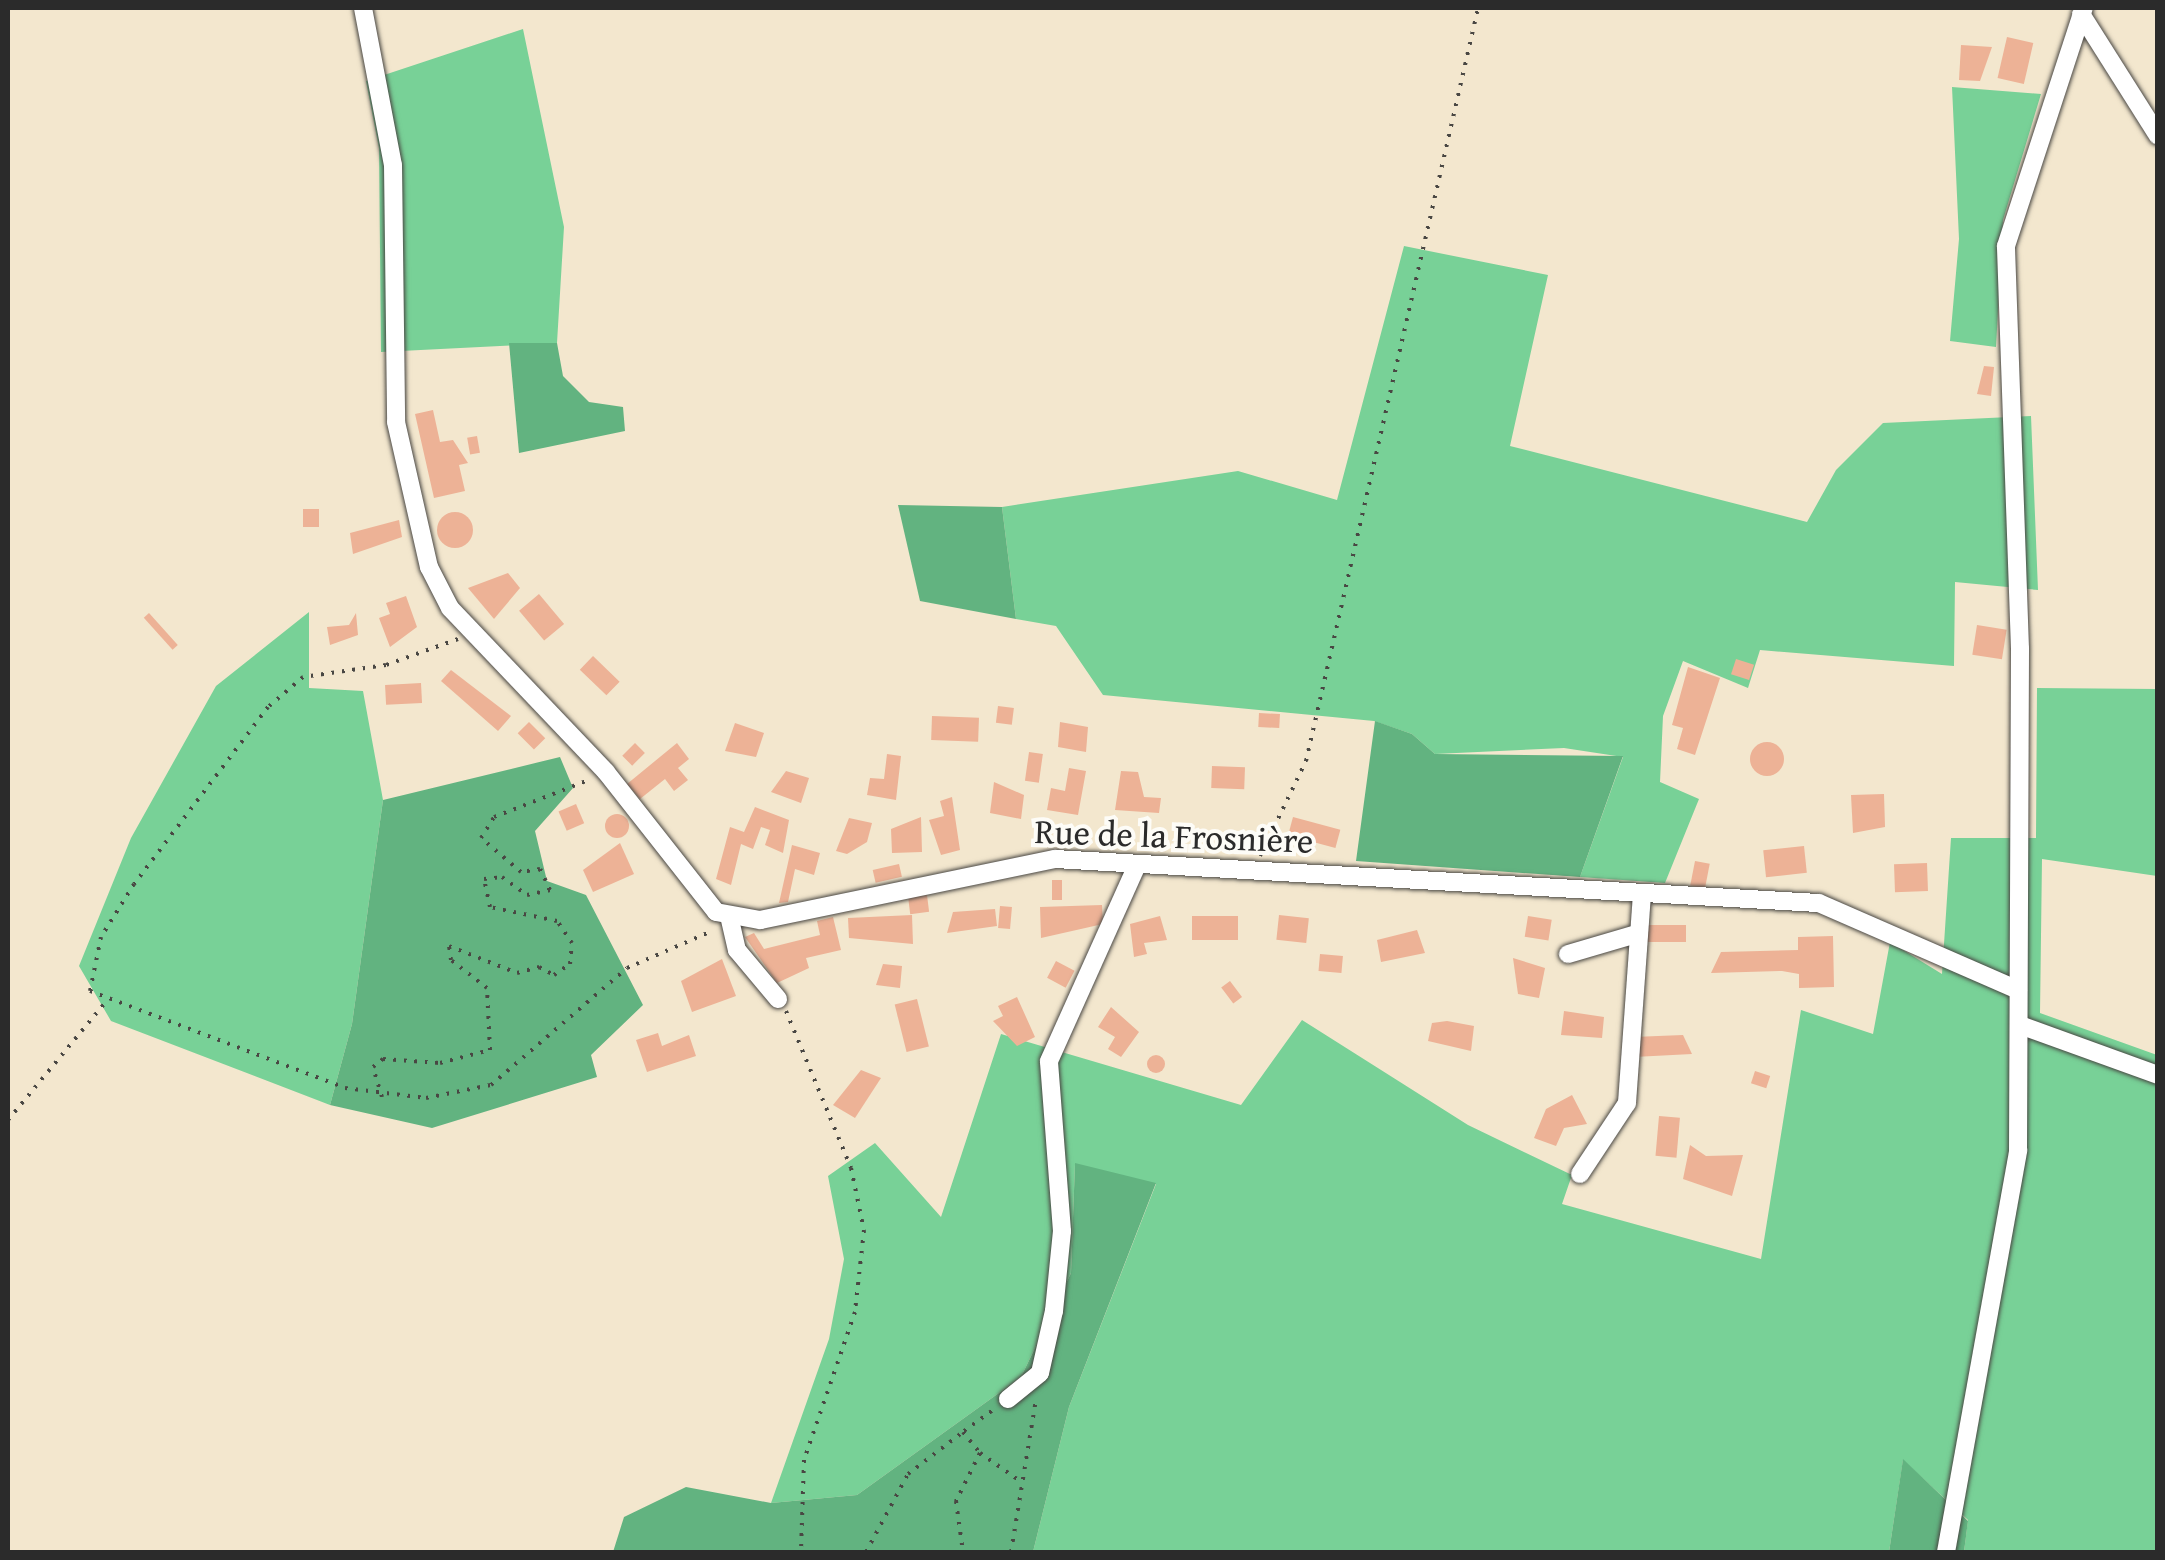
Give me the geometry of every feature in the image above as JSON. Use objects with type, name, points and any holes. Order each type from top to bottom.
[{"type":"street","points":[[363,8],[393,165],[392,383],[429,567],[472,633],[606,772],[705,902],[730,920],[737,950],[778,999]]},
{"type":"street","points":[[2083,11],[2158,136]]},
{"type":"street","points":[[1946,1552],[2018,1150],[2020,650],[2002,292],[2014,214],[2083,11]]},
{"type":"street","points":[[1008,1399],[1040,1372],[1062,1231],[1049,1061],[1137,865]]},
{"type":"street","name":"Rue de la Frosnière","points":[[730,920],[987,866],[1254,869],[1819,903],[2018,990]]},
{"type":"street","points":[[1580,1174],[1626,1103],[1632,935],[1642,895]]},
{"type":"street","points":[[1568,954],[1632,935]]},
{"type":"street","points":[[2020,1024],[2158,1074]]},
{"type":"path","points":[[1254,869],[1306,761],[1478,8]]},
{"type":"path","points":[[472,633],[386,665],[303,677],[268,708],[179,816],[102,938],[89,979],[104,1004],[382,1098],[491,1086],[627,968],[730,920]]},
{"type":"path","points":[[382,1098],[373,1067],[384,1059],[453,1062],[465,1050],[480,1058],[490,1050],[487,988],[451,960],[450,946],[517,973],[540,967],[554,975],[570,964],[572,942],[557,921],[490,907],[484,879],[502,878],[527,895],[550,890],[540,869],[521,872],[481,838],[494,818],[606,772]]},
{"type":"path","points":[[778,999],[808,1051],[864,1230],[856,1312],[804,1460],[801,1552]]},
{"type":"path","points":[[8,1120],[104,1004]]},
{"type":"path","points":[[1011,1552],[1040,1372]]},
{"type":"path","points":[[866,1552],[908,1474],[1008,1399]]},
{"type":"path","points":[[963,1432],[980,1453],[1020,1482]]},
{"type":"path","points":[[963,1552],[956,1501],[980,1453]]},
{"type":"green space","points":[[523,29],[564,227],[557,343],[381,352],[379,148],[366,81]]},
{"type":"green space","points":[[1952,87],[2041,94],[2003,220],[1996,347],[1950,341],[1959,239]]},
{"type":"green space","points":[[1404,246],[1548,275],[1510,446],[1807,522],[1836,470],[1883,423],[2031,416],[2038,590],[1955,582],[1954,666],[1760,650],[1748,688],[1683,661],[1663,716],[1660,782],[1699,799],[1665,883],[1580,877],[1623,757],[1564,748],[1435,754],[1412,734],[1374,721],[1103,695],[1056,626],[1016,619],[1002,507],[1238,471],[1337,500]]},
{"type":"green space","points":[[509,343],[557,343],[563,376],[589,402],[623,407],[625,431],[519,453]]},
{"type":"green space","points":[[898,505],[1002,507],[1016,619],[920,601]]},
{"type":"green space","points":[[309,612],[309,688],[363,691],[383,800],[352,1024],[330,1105],[111,1021],[79,966],[131,838],[216,686]]},
{"type":"green space","points":[[2037,688],[2157,689],[2157,876],[2042,859],[2040,1013],[2157,1055],[2157,1552],[1964,1552],[1968,1520],[1903,1460],[1889,1552],[1033,1552],[1069,1407],[1156,1184],[1075,1164],[1071,1273],[1021,1377],[857,1495],[771,1503],[829,1339],[844,1259],[828,1176],[875,1143],[941,1217],[1001,1034],[1241,1105],[1302,1020],[1468,1125],[1572,1175],[1562,1204],[1761,1259],[1801,1010],[1873,1034],[1890,942],[1942,974],[1951,838],[2036,838]]},
{"type":"green space","points":[[1375,721],[1412,734],[1435,754],[1623,756],[1580,877],[1356,861]]},
{"type":"green space","points":[[560,757],[573,788],[535,831],[547,881],[586,895],[643,1005],[591,1055],[597,1077],[432,1128],[330,1105],[352,1024],[383,800]]},
{"type":"green space","points":[[1075,1163],[1156,1183],[1069,1407],[1033,1552],[613,1552],[624,1517],[686,1487],[771,1503],[857,1495],[1021,1377],[1071,1273]]},
{"type":"green space","points":[[1903,1459],[1968,1521],[1964,1552],[1889,1552]]},
{"type":"building","points":[[2007,37],[2033,43],[2024,84],[1998,78]]},
{"type":"building","points":[[1961,45],[1992,47],[1980,81],[1959,80]]},
{"type":"building","points":[[1984,366],[1994,367],[1991,396],[1977,394]]},
{"type":"building","points":[[433,410],[440,442],[453,440],[468,463],[459,465],[465,491],[434,498],[415,414]]},
{"type":"building","points":[[477,436],[480,453],[470,454],[467,438]]},
{"type":"building","points":[[303,509],[319,509],[319,527],[303,527]]},
{"type":"building","points":[[455,512],[468,517],[473,530],[468,543],[455,548],[442,543],[437,530],[442,517]]},
{"type":"building","points":[[399,520],[402,537],[353,554],[350,533]]},
{"type":"building","points":[[508,573],[520,588],[494,619],[468,588]]},
{"type":"building","points":[[539,594],[564,624],[544,641],[519,611]]},
{"type":"building","points":[[406,596],[417,627],[390,647],[379,618],[390,614],[386,603]]},
{"type":"building","points":[[149,613],[178,645],[173,650],[144,618]]},
{"type":"building","points":[[356,613],[358,635],[330,645],[327,627],[349,625]]},
{"type":"building","points":[[1977,625],[2007,630],[2002,659],[1972,655]]},
{"type":"building","points":[[593,656],[620,682],[606,695],[580,670]]},
{"type":"building","points":[[1736,659],[1754,665],[1749,680],[1731,674]]},
{"type":"building","points":[[1688,667],[1720,678],[1695,755],[1677,749],[1683,728],[1672,725]]},
{"type":"building","points":[[451,670],[511,716],[498,731],[441,681]]},
{"type":"building","points":[[421,683],[422,703],[386,705],[385,685]]},
{"type":"building","points":[[998,706],[1014,708],[1012,725],[996,723]]},
{"type":"building","points":[[1259,713],[1280,714],[1279,728],[1258,727]]},
{"type":"building","points":[[932,716],[979,718],[978,742],[931,740]]},
{"type":"building","points":[[529,722],[545,738],[534,750],[518,733]]},
{"type":"building","points":[[1060,722],[1088,727],[1086,752],[1058,747]]},
{"type":"building","points":[[735,723],[764,733],[756,757],[725,751]]},
{"type":"building","points":[[1767,742],[1779,747],[1784,759],[1779,771],[1767,776],[1755,771],[1750,759],[1755,747]]},
{"type":"building","points":[[635,743],[645,753],[632,766],[622,756]]},
{"type":"building","points":[[677,743],[689,759],[678,768],[688,780],[674,791],[665,779],[640,799],[627,784]]},
{"type":"building","points":[[1029,752],[1043,754],[1039,783],[1025,781]]},
{"type":"building","points":[[887,754],[901,756],[896,800],[867,795],[870,778],[884,779]]},
{"type":"building","points":[[1212,766],[1245,767],[1244,789],[1211,788]]},
{"type":"building","points":[[1069,768],[1086,771],[1078,815],[1047,810],[1051,788],[1065,791]]},
{"type":"building","points":[[786,771],[809,778],[801,803],[771,792]]},
{"type":"building","points":[[1121,771],[1138,772],[1144,797],[1161,798],[1159,813],[1115,810]]},
{"type":"building","points":[[994,782],[1024,795],[1021,819],[990,813]]},
{"type":"building","points":[[1884,794],[1885,827],[1853,833],[1851,795]]},
{"type":"building","points":[[952,797],[960,850],[941,855],[929,820],[944,816],[940,801]]},
{"type":"building","points":[[576,804],[584,823],[567,831],[559,811]]},
{"type":"building","points":[[755,807],[789,820],[783,853],[765,845],[770,830],[761,827],[753,849],[741,844],[731,885],[716,879],[730,827],[744,832]]},
{"type":"building","points":[[617,814],[626,817],[626,835],[617,838],[608,835],[605,826],[608,817]]},
{"type":"building","points":[[921,817],[922,852],[892,853],[891,829]]},
{"type":"building","points":[[1293,817],[1340,830],[1335,848],[1288,835]]},
{"type":"building","points":[[849,818],[872,823],[867,842],[847,854],[836,851]]},
{"type":"building","points":[[620,843],[634,874],[593,892],[583,870]]},
{"type":"building","points":[[792,845],[820,853],[814,875],[795,869],[788,902],[779,903]]},
{"type":"building","points":[[1804,846],[1807,873],[1766,877],[1763,850]]},
{"type":"building","points":[[1695,861],[1710,864],[1705,888],[1690,886]]},
{"type":"building","points":[[1927,863],[1928,891],[1895,892],[1894,864]]},
{"type":"building","points":[[899,864],[902,877],[876,883],[873,870]]},
{"type":"building","points":[[1052,880],[1062,880],[1062,900],[1052,900]]},
{"type":"building","points":[[927,895],[929,912],[910,914],[908,897]]},
{"type":"building","points":[[1102,905],[1103,924],[1041,938],[1040,907]]},
{"type":"building","points":[[1000,906],[1012,907],[1010,929],[998,928]]},
{"type":"building","points":[[995,909],[997,926],[947,933],[953,912]]},
{"type":"building","points":[[912,915],[913,944],[849,938],[848,918]]},
{"type":"building","points":[[1279,915],[1309,918],[1306,943],[1276,940]]},
{"type":"building","points":[[1160,916],[1167,940],[1144,943],[1147,954],[1134,957],[1130,924]]},
{"type":"building","points":[[1192,916],[1238,916],[1238,940],[1192,940]]},
{"type":"building","points":[[1528,916],[1552,920],[1548,940],[1525,937]]},
{"type":"building","points":[[833,917],[841,950],[806,958],[809,968],[777,983],[745,937],[754,933],[764,949],[820,935],[817,921]]},
{"type":"building","points":[[1646,925],[1686,925],[1686,942],[1646,942]]},
{"type":"building","points":[[1417,930],[1425,953],[1381,962],[1377,940]]},
{"type":"building","points":[[1833,936],[1834,987],[1799,988],[1799,974],[1782,971],[1711,973],[1721,952],[1798,950],[1798,937]]},
{"type":"building","points":[[1320,954],[1343,956],[1341,973],[1319,971]]},
{"type":"building","points":[[1513,958],[1545,968],[1539,998],[1518,994]]},
{"type":"building","points":[[722,959],[736,996],[692,1012],[681,981]]},
{"type":"building","points":[[1056,961],[1075,971],[1066,988],[1047,978]]},
{"type":"building","points":[[883,964],[902,966],[900,988],[876,985]]},
{"type":"building","points":[[1230,981],[1242,997],[1233,1004],[1221,988]]},
{"type":"building","points":[[1017,997],[1035,1037],[1017,1046],[993,1021],[1003,1016],[998,1006]]},
{"type":"building","points":[[917,999],[929,1047],[907,1052],[895,1005]]},
{"type":"building","points":[[1111,1007],[1139,1032],[1121,1057],[1108,1049],[1115,1037],[1098,1027]]},
{"type":"building","points":[[1564,1011],[1604,1017],[1602,1038],[1561,1035]]},
{"type":"building","points":[[1447,1021],[1474,1026],[1471,1051],[1428,1041],[1432,1023]]},
{"type":"building","points":[[658,1033],[662,1046],[689,1035],[696,1056],[647,1072],[636,1040]]},
{"type":"building","points":[[1683,1035],[1692,1054],[1634,1057],[1633,1037]]},
{"type":"building","points":[[1156,1055],[1163,1057],[1163,1071],[1156,1073],[1149,1071],[1147,1064],[1149,1057]]},
{"type":"building","points":[[861,1070],[881,1078],[855,1118],[833,1105]]},
{"type":"building","points":[[1755,1071],[1770,1076],[1766,1088],[1751,1083]]},
{"type":"building","points":[[1572,1095],[1587,1124],[1564,1128],[1556,1146],[1534,1138],[1546,1109]]},
{"type":"building","points":[[1659,1116],[1680,1118],[1676,1158],[1656,1156]]},
{"type":"building","points":[[1690,1145],[1706,1156],[1743,1155],[1732,1196],[1683,1179]]}]
